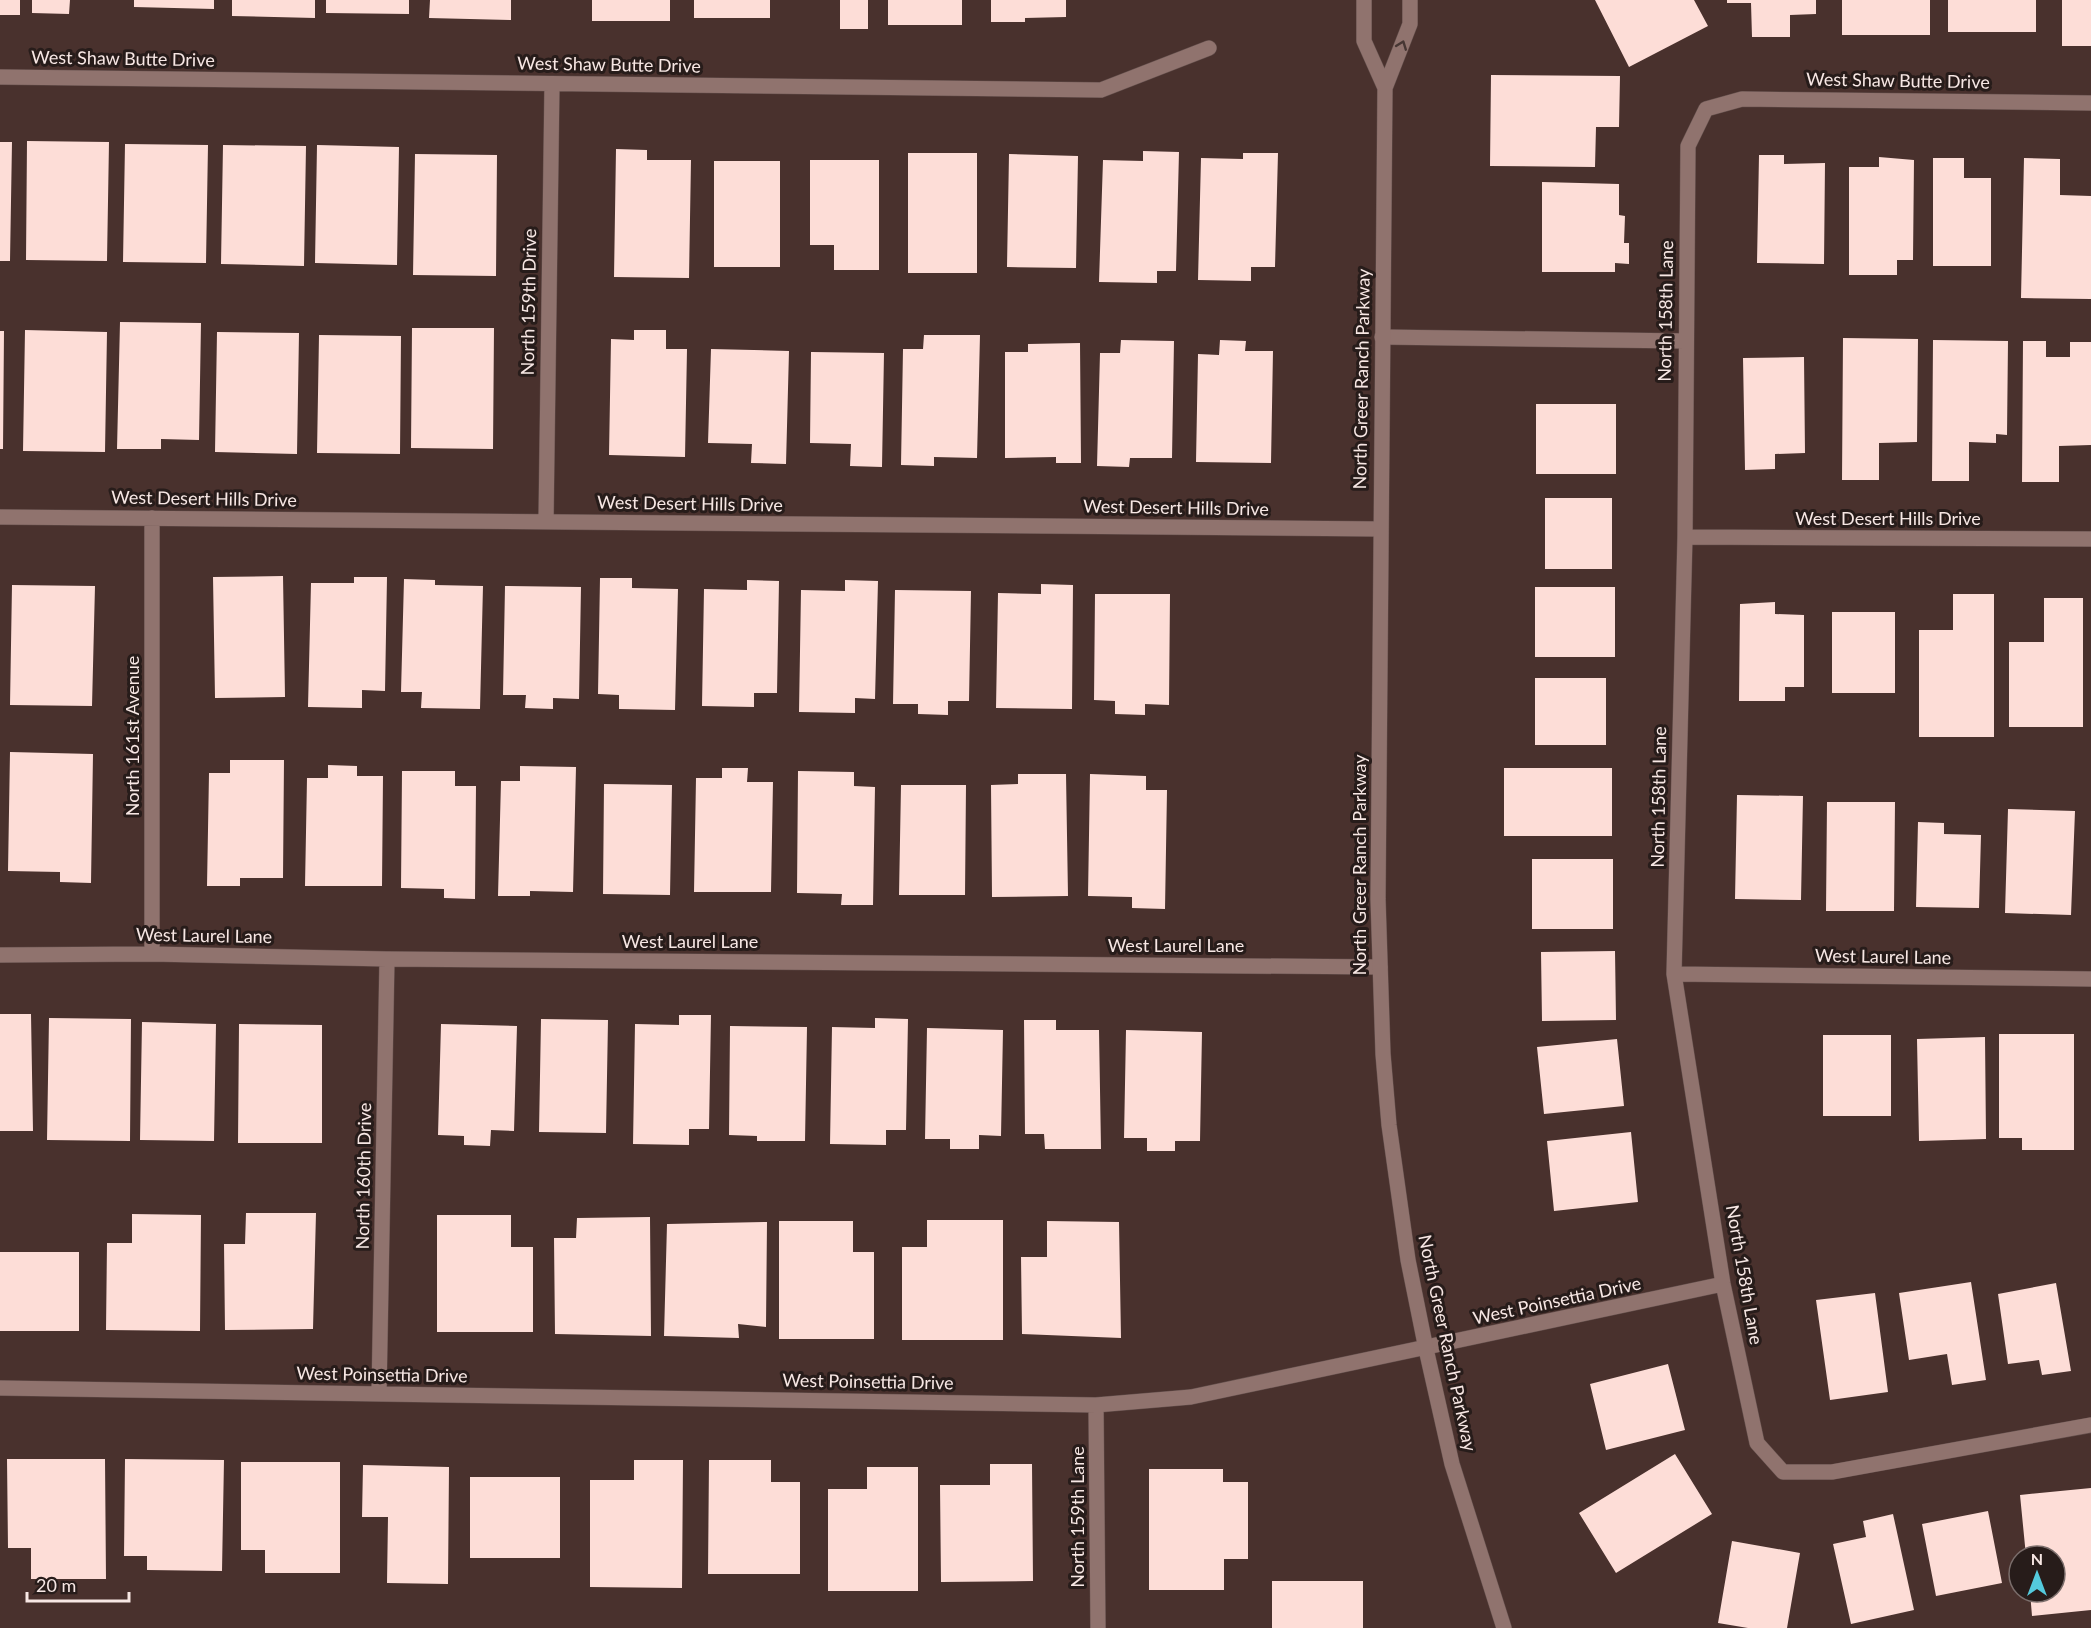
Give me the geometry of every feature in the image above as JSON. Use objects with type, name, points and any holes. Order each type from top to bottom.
[{"type":"street","name":"North Greer Ranch Parkway","points":[[1364,0],[1364,41],[1385,88]]},
{"type":"street","name":"North Greer Ranch Parkway","points":[[1410,0],[1410,24],[1385,88],[1380,529],[1380,967],[1389,1125],[1408,1260],[1452,1464],[1504,1628]]},
{"type":"street","name":"West Shaw Butte Drive","points":[[0,77],[1101,90],[1209,48]]},
{"type":"street","name":"North 159th Drive","points":[[546,522],[552,84]]},
{"type":"street","name":"West Shaw Butte Drive","points":[[1706,108],[1742,99],[2091,103]]},
{"type":"street","name":"North 158th Lane","points":[[1706,108],[1688,147],[1684,537],[1674,974],[1723,1284],[1757,1443],[1783,1472],[1832,1472],[2091,1425]]},
{"type":"street","points":[[1382,338],[1685,341]]},
{"type":"street","name":"West Desert Hills Drive","points":[[0,517],[1380,529]]},
{"type":"street","name":"North 161st Avenue","points":[[152,518],[152,954]]},
{"type":"street","name":"West Desert Hills Drive","points":[[1684,537],[2091,539]]},
{"type":"street","name":"West Laurel Lane","points":[[0,955],[152,954],[387,959],[1380,967]]},
{"type":"street","name":"North 160th Drive","points":[[379,1394],[387,959]]},
{"type":"street","name":"West Laurel Lane","points":[[1674,974],[2091,979]]},
{"type":"street","name":"West Poinsettia Drive","points":[[0,1388],[1096,1405],[1191,1397],[1426,1349],[1723,1284]]},
{"type":"street","name":"North 159th Lane","points":[[1096,1405],[1098,1628]]},
{"type":"building","points":[[0,0],[20,0],[20,15],[0,15]]},
{"type":"building","points":[[32,0],[70,0],[69,14],[32,13]]},
{"type":"building","points":[[134,0],[214,0],[214,9],[134,7]]},
{"type":"building","points":[[232,0],[315,0],[315,18],[232,16]]},
{"type":"building","points":[[326,0],[409,0],[409,14],[326,13]]},
{"type":"building","points":[[430,0],[511,0],[511,20],[429,18]]},
{"type":"building","points":[[592,0],[670,0],[670,21],[592,21]]},
{"type":"building","points":[[694,0],[770,0],[770,18],[694,18]]},
{"type":"building","points":[[840,0],[868,0],[868,29],[840,29]]},
{"type":"building","points":[[888,0],[962,0],[962,25],[888,25]]},
{"type":"building","points":[[991,0],[1066,0],[1066,17],[1025,18],[1025,22],[991,22]]},
{"type":"building","points":[[1595,0],[1694,0],[1708,26],[1629,67]]},
{"type":"building","points":[[1727,0],[1816,0],[1816,14],[1790,15],[1790,37],[1752,37],[1751,3],[1727,3]]},
{"type":"building","points":[[1842,0],[1930,0],[1930,35],[1842,35]]},
{"type":"building","points":[[1948,0],[2036,0],[2036,32],[1948,32]]},
{"type":"building","points":[[2062,0],[2091,0],[2091,46],[2062,46]]},
{"type":"building","points":[[1491,75],[1620,76],[1619,127],[1596,127],[1595,167],[1490,166]]},
{"type":"building","points":[[27,141],[109,142],[107,261],[26,260]]},
{"type":"building","points":[[0,142],[12,142],[10,261],[0,261]]},
{"type":"building","points":[[125,144],[208,145],[206,263],[123,262]]},
{"type":"building","points":[[223,145],[306,146],[304,266],[221,264]]},
{"type":"building","points":[[317,145],[399,147],[397,265],[315,263]]},
{"type":"building","points":[[616,149],[647,150],[647,160],[691,160],[689,278],[614,277]]},
{"type":"building","points":[[1143,151],[1179,152],[1176,271],[1157,271],[1157,283],[1099,282],[1103,160],[1143,161]]},
{"type":"building","points":[[908,153],[977,153],[977,273],[908,273]]},
{"type":"building","points":[[1243,153],[1278,153],[1275,267],[1251,267],[1251,281],[1198,280],[1201,158],[1243,159]]},
{"type":"building","points":[[415,154],[497,155],[496,276],[413,275]]},
{"type":"building","points":[[1009,154],[1078,156],[1076,268],[1007,267]]},
{"type":"building","points":[[1759,155],[1784,155],[1784,164],[1825,163],[1824,264],[1757,263]]},
{"type":"building","points":[[1879,157],[1914,160],[1913,260],[1897,260],[1897,275],[1849,275],[1849,167],[1879,167]]},
{"type":"building","points":[[1933,158],[1964,158],[1964,178],[1991,178],[1991,266],[1933,266]]},
{"type":"building","points":[[2024,158],[2060,159],[2060,195],[2091,196],[2091,299],[2021,298]]},
{"type":"building","points":[[810,160],[879,160],[879,270],[834,270],[834,245],[810,245]]},
{"type":"building","points":[[714,161],[780,161],[780,267],[714,267]]},
{"type":"building","points":[[1542,182],[1619,184],[1619,215],[1625,216],[1624,243],[1629,243],[1629,264],[1615,263],[1615,272],[1542,272]]},
{"type":"building","points":[[120,322],[201,323],[199,440],[161,439],[161,449],[117,449]]},
{"type":"building","points":[[412,328],[494,328],[493,449],[411,448]]},
{"type":"building","points":[[25,330],[107,332],[105,452],[23,451]]},
{"type":"building","points":[[634,330],[666,330],[666,349],[687,349],[685,457],[609,455],[611,339],[634,340]]},
{"type":"building","points":[[0,331],[4,331],[3,449],[0,449]]},
{"type":"building","points":[[217,332],[299,333],[297,454],[215,452]]},
{"type":"building","points":[[319,335],[401,336],[400,454],[317,453]]},
{"type":"building","points":[[924,335],[980,335],[977,458],[934,457],[934,466],[901,465],[903,349],[923,349]]},
{"type":"building","points":[[1843,338],[1918,339],[1917,442],[1879,443],[1879,480],[1842,480]]},
{"type":"building","points":[[1121,340],[1174,341],[1172,458],[1130,458],[1129,467],[1097,466],[1100,353],[1120,353]]},
{"type":"building","points":[[1220,340],[1246,341],[1245,351],[1273,351],[1271,463],[1196,462],[1198,354],[1219,355]]},
{"type":"building","points":[[1933,340],[2008,341],[2007,435],[1996,434],[1996,443],[1969,442],[1969,481],[1932,481]]},
{"type":"building","points":[[2023,341],[2046,341],[2046,357],[2070,357],[2070,342],[2091,342],[2091,445],[2059,446],[2059,482],[2022,482]]},
{"type":"building","points":[[1080,343],[1081,463],[1056,463],[1056,457],[1005,458],[1005,352],[1028,352],[1028,344]]},
{"type":"building","points":[[711,349],[789,351],[786,464],[751,463],[752,444],[708,443]]},
{"type":"building","points":[[811,352],[884,353],[882,467],[850,466],[851,444],[810,443]]},
{"type":"building","points":[[1804,357],[1805,453],[1775,454],[1775,469],[1745,470],[1743,358]]},
{"type":"building","points":[[1536,404],[1616,404],[1616,474],[1536,474]]},
{"type":"building","points":[[1545,498],[1612,498],[1612,569],[1545,569]]},
{"type":"building","points":[[283,576],[285,697],[215,698],[213,577]]},
{"type":"building","points":[[354,577],[387,577],[385,691],[362,690],[362,708],[308,707],[311,583],[354,583]]},
{"type":"building","points":[[600,578],[632,578],[632,588],[678,589],[675,710],[619,709],[619,695],[598,694]]},
{"type":"building","points":[[404,579],[435,580],[435,585],[483,586],[480,709],[421,708],[422,692],[401,692]]},
{"type":"building","points":[[747,580],[779,581],[777,693],[754,693],[754,707],[702,706],[704,589],[747,590]]},
{"type":"building","points":[[845,580],[878,581],[875,699],[855,698],[855,713],[799,712],[801,590],[845,591]]},
{"type":"building","points":[[1041,584],[1073,585],[1072,709],[996,708],[998,593],[1041,594]]},
{"type":"building","points":[[12,585],[95,586],[92,706],[10,705]]},
{"type":"building","points":[[505,586],[581,587],[579,699],[553,698],[553,709],[525,708],[526,695],[503,695]]},
{"type":"building","points":[[1535,587],[1615,587],[1615,657],[1535,657]]},
{"type":"building","points":[[895,590],[971,591],[969,701],[948,701],[948,715],[918,714],[918,704],[893,704]]},
{"type":"building","points":[[1095,594],[1170,594],[1169,705],[1145,704],[1145,715],[1115,714],[1115,701],[1094,700]]},
{"type":"building","points":[[1953,594],[1994,594],[1994,737],[1919,737],[1919,630],[1953,630]]},
{"type":"building","points":[[2044,598],[2083,598],[2083,727],[2009,727],[2009,642],[2044,642]]},
{"type":"building","points":[[1775,602],[1775,614],[1804,615],[1804,687],[1785,687],[1785,701],[1739,701],[1740,604]]},
{"type":"building","points":[[1832,612],[1895,612],[1895,693],[1832,693]]},
{"type":"building","points":[[1535,678],[1606,678],[1606,745],[1535,745]]},
{"type":"building","points":[[10,752],[93,754],[91,883],[60,882],[60,872],[8,871]]},
{"type":"building","points":[[230,760],[284,760],[283,878],[240,878],[240,886],[207,886],[209,773],[230,773]]},
{"type":"building","points":[[328,765],[357,766],[357,776],[383,776],[382,886],[305,886],[307,778],[328,778]]},
{"type":"building","points":[[520,766],[576,767],[573,892],[530,891],[530,896],[498,896],[501,781],[520,781]]},
{"type":"building","points":[[722,768],[748,768],[747,782],[773,782],[771,892],[694,892],[696,778],[722,778]]},
{"type":"building","points":[[1504,768],[1612,768],[1612,836],[1504,836]]},
{"type":"building","points":[[402,771],[455,771],[455,786],[476,786],[475,899],[444,898],[444,889],[401,888]]},
{"type":"building","points":[[798,771],[854,772],[854,786],[875,787],[873,905],[841,905],[842,894],[797,893]]},
{"type":"building","points":[[1018,774],[1066,774],[1068,896],[992,897],[991,785],[1018,784]]},
{"type":"building","points":[[1090,774],[1146,776],[1146,790],[1167,790],[1165,909],[1132,908],[1132,897],[1088,896]]},
{"type":"building","points":[[604,784],[672,785],[670,895],[603,894]]},
{"type":"building","points":[[901,785],[966,785],[965,895],[899,895]]},
{"type":"building","points":[[1737,795],[1803,796],[1801,900],[1735,899]]},
{"type":"building","points":[[1827,802],[1895,802],[1894,911],[1826,911]]},
{"type":"building","points":[[2008,809],[2075,811],[2071,915],[2005,913]]},
{"type":"building","points":[[1918,822],[1944,823],[1944,834],[1981,835],[1979,908],[1916,907]]},
{"type":"building","points":[[1532,859],[1613,859],[1613,929],[1532,929]]},
{"type":"building","points":[[1615,951],[1616,1020],[1542,1021],[1541,952]]},
{"type":"building","points":[[0,1014],[31,1014],[33,1131],[0,1131]]},
{"type":"building","points":[[679,1015],[711,1015],[709,1129],[689,1129],[689,1145],[633,1144],[635,1024],[679,1025]]},
{"type":"building","points":[[49,1018],[131,1019],[130,1141],[47,1140]]},
{"type":"building","points":[[875,1018],[908,1019],[906,1130],[886,1130],[886,1145],[830,1144],[832,1027],[875,1028]]},
{"type":"building","points":[[541,1019],[608,1020],[606,1133],[539,1132]]},
{"type":"building","points":[[1024,1020],[1056,1020],[1056,1030],[1099,1030],[1101,1149],[1045,1149],[1044,1134],[1025,1134]]},
{"type":"building","points":[[142,1022],[216,1024],[214,1141],[140,1140]]},
{"type":"building","points":[[239,1024],[322,1025],[322,1143],[238,1143]]},
{"type":"building","points":[[441,1024],[517,1026],[514,1131],[491,1130],[490,1146],[464,1145],[464,1136],[438,1135]]},
{"type":"building","points":[[730,1026],[807,1027],[805,1141],[757,1141],[757,1136],[729,1135]]},
{"type":"building","points":[[927,1028],[1003,1030],[1001,1136],[979,1135],[979,1149],[950,1149],[950,1139],[925,1139]]},
{"type":"building","points":[[1126,1030],[1202,1032],[1200,1141],[1175,1141],[1175,1151],[1147,1151],[1147,1138],[1124,1138]]},
{"type":"building","points":[[1999,1034],[2074,1034],[2074,1150],[2022,1150],[2022,1138],[1999,1138]]},
{"type":"building","points":[[1823,1035],[1891,1035],[1891,1116],[1823,1116]]},
{"type":"building","points":[[1985,1037],[1986,1139],[1919,1141],[1917,1039]]},
{"type":"building","points":[[1617,1039],[1624,1106],[1544,1114],[1537,1047]]},
{"type":"building","points":[[1631,1132],[1638,1202],[1554,1211],[1547,1141]]},
{"type":"building","points":[[246,1213],[316,1213],[313,1329],[225,1330],[224,1244],[245,1244]]},
{"type":"building","points":[[132,1214],[201,1215],[200,1331],[106,1330],[107,1243],[132,1243]]},
{"type":"building","points":[[437,1215],[511,1215],[511,1247],[533,1247],[533,1332],[437,1332]]},
{"type":"building","points":[[650,1217],[651,1336],[555,1334],[554,1238],[576,1238],[577,1218]]},
{"type":"building","points":[[927,1220],[1003,1220],[1003,1340],[902,1340],[902,1247],[927,1247]]},
{"type":"building","points":[[779,1221],[853,1221],[853,1252],[874,1252],[874,1339],[779,1339]]},
{"type":"building","points":[[1047,1221],[1119,1222],[1121,1338],[1022,1334],[1021,1257],[1047,1257]]},
{"type":"building","points":[[767,1222],[766,1327],[738,1324],[739,1338],[664,1336],[667,1224]]},
{"type":"building","points":[[0,1252],[79,1252],[79,1331],[0,1331]]},
{"type":"building","points":[[1971,1282],[1986,1380],[1952,1385],[1947,1354],[1909,1360],[1899,1293]]},
{"type":"building","points":[[2056,1283],[2071,1371],[2042,1375],[2039,1360],[2008,1364],[1998,1294]]},
{"type":"building","points":[[1875,1293],[1888,1392],[1830,1400],[1816,1300]]},
{"type":"building","points":[[1668,1364],[1685,1430],[1606,1450],[1590,1384]]},
{"type":"building","points":[[1675,1454],[1712,1514],[1616,1573],[1579,1513]]},
{"type":"building","points":[[7,1459],[105,1459],[106,1579],[31,1579],[31,1548],[8,1548]]},
{"type":"building","points":[[125,1459],[224,1460],[222,1571],[147,1570],[147,1556],[124,1556]]},
{"type":"building","points":[[634,1460],[683,1460],[682,1588],[590,1587],[590,1480],[634,1480]]},
{"type":"building","points":[[709,1460],[771,1460],[771,1482],[800,1482],[800,1574],[708,1574]]},
{"type":"building","points":[[241,1462],[340,1462],[340,1573],[265,1573],[265,1550],[241,1550]]},
{"type":"building","points":[[990,1464],[1032,1464],[1033,1581],[941,1582],[940,1485],[990,1485]]},
{"type":"building","points":[[363,1465],[449,1467],[448,1584],[387,1583],[388,1517],[362,1517]]},
{"type":"building","points":[[867,1467],[918,1467],[918,1591],[828,1591],[828,1489],[867,1489]]},
{"type":"building","points":[[1149,1469],[1223,1469],[1223,1482],[1248,1482],[1248,1559],[1224,1559],[1224,1590],[1149,1590]]},
{"type":"building","points":[[470,1477],[560,1477],[560,1558],[470,1558]]},
{"type":"building","points":[[2091,1488],[2091,1610],[2032,1616],[2031,1604],[2067,1604],[2067,1544],[2025,1544],[2020,1495]]},
{"type":"building","points":[[1988,1511],[2002,1583],[1936,1596],[1922,1524]]},
{"type":"building","points":[[1893,1514],[1914,1610],[1851,1624],[1833,1544],[1866,1537],[1863,1521]]},
{"type":"building","points":[[1732,1541],[1800,1553],[1787,1628],[1748,1628],[1718,1623]]},
{"type":"building","points":[[1272,1581],[1363,1581],[1363,1628],[1272,1628]]}]
